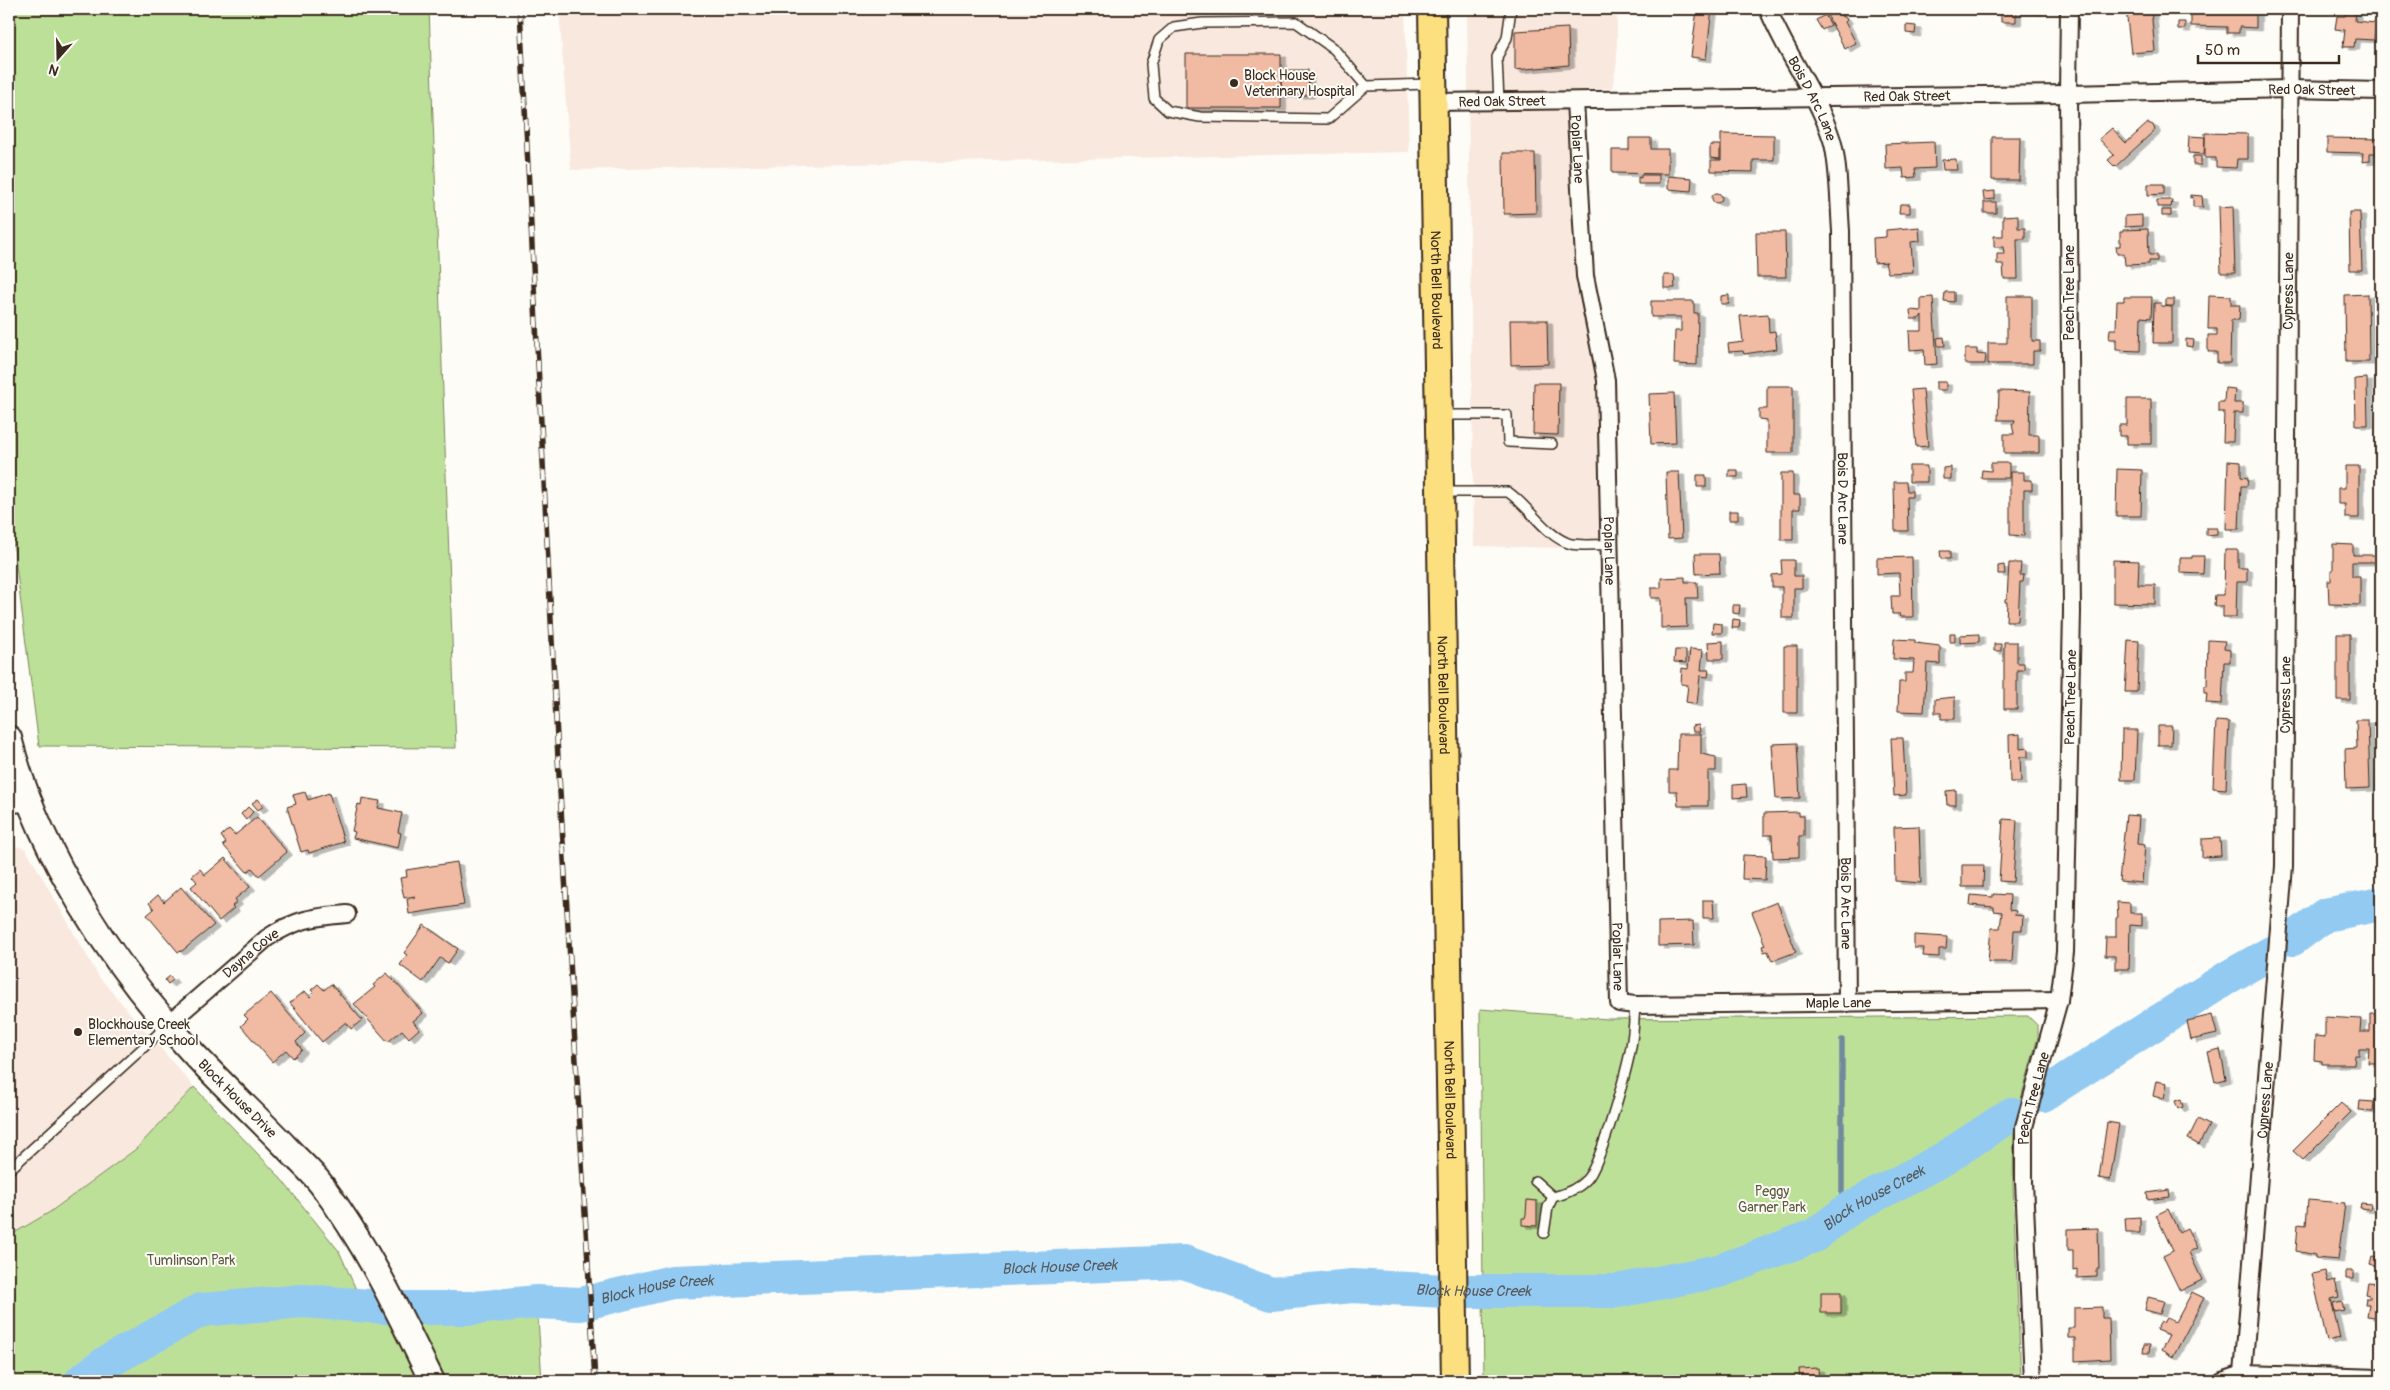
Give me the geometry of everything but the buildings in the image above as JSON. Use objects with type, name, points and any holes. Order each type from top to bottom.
[{"type":"main road","name":"North Bell Boulevard","points":[[1432,9],[1442,492],[1455,1381]]},
{"type":"street","name":"Bois D Arc Lane","points":[[1768,9],[1776,29],[1813,96],[1832,140],[1841,231],[1847,1003]]},
{"type":"street","name":"Peach Tree Lane","points":[[2033,1381],[2024,1182],[2024,1127],[2059,1000],[2065,952],[2072,611],[2069,9]]},
{"type":"street","name":"Cypress Lane","points":[[2244,1377],[2284,866],[2290,9]]},
{"type":"street","name":"Red Oak Street","points":[[1433,93],[1499,102],[2290,89],[2381,90]]},
{"type":"street","name":"Poplar Lane","points":[[1575,101],[1585,276],[1606,380],[1611,545],[1619,1003]]},
{"type":"street","name":"Block House Drive","points":[[9,738],[19,804],[118,962],[192,1052],[321,1183],[372,1261],[398,1308],[432,1381]]},
{"type":"street","name":"Dayna Cove","points":[[168,1024],[267,938],[279,930],[304,918],[347,914]]},
{"type":"street","name":"Maple Lane","points":[[1619,1003],[1635,1005],[2059,1000]]},
{"type":"street","name":"Block House Drive","points":[[418,1352],[419,1381]]},
{"type":"street","points":[[2222,1381],[2244,1377],[2381,1378]]},
{"type":"lane","points":[[1499,102],[1497,57],[1507,38],[1511,9]]},
{"type":"lane","points":[[1366,86],[1328,119],[1200,117],[1168,112],[1154,98],[1151,64],[1159,40],[1174,27],[1202,23],[1296,22],[1334,49],[1366,86],[1433,93]]},
{"type":"lane","points":[[1440,415],[1507,415],[1508,442],[1552,444]]},
{"type":"lane","points":[[1442,492],[1508,492],[1516,497],[1545,527],[1571,544],[1611,545]]},
{"type":"lane","points":[[1544,1233],[1548,1207],[1553,1197],[1571,1191],[1587,1179],[1596,1163],[1620,1088],[1632,1041],[1635,1005]]},
{"type":"lane","points":[[9,1170],[168,1024]]},
{"type":"lane","points":[[1535,1181],[1553,1197]]},
{"type":"shaded area","points":[[559,9],[1405,9],[1409,152],[571,170]]},
{"type":"shaded area","points":[[1467,9],[1617,9],[1617,61],[1612,88],[1582,90],[1595,273],[1617,385],[1619,549],[1474,546]]},
{"type":"shaded area","name":"Blockhouse Creek Elementary School","points":[[9,844],[26,849],[99,977],[194,1087],[136,1149],[50,1212],[9,1236]]},
{"type":"green space","points":[[9,9],[429,9],[456,748],[39,746],[9,510]]},
{"type":"green space","name":"Peggy Garner Park","points":[[1480,1009],[1608,1019],[2028,1016],[2038,1026],[2038,1037],[2014,1124],[2013,1187],[2021,1381],[1484,1381]]},
{"type":"green space","name":"Tumlinson Park","points":[[194,1087],[277,1174],[339,1251],[365,1310],[474,1308],[537,1302],[542,1381],[9,1381],[9,1236],[50,1212],[136,1149]]},
{"type":"waterway","name":"Block House Creek","points":[[2293,939],[2325,915],[2381,904]]},
{"type":"waterway","name":"Block House Creek","points":[[2043,1095],[2230,976],[2271,953]]},
{"type":"waterway","points":[[1842,1040],[1842,1214]]},
{"type":"waterway","name":"Block House Creek","points":[[81,1381],[107,1362],[201,1310],[302,1301],[398,1308],[474,1308],[537,1302],[581,1304],[672,1282],[1184,1262],[1271,1294],[1352,1286],[1445,1291],[1617,1291],[1719,1271],[1814,1236],[1849,1209],[1945,1158],[2012,1114]]},
{"type":"railway","points":[[520,9],[558,758],[595,1381]]},
{"type":"place","name":"Block House Veterinary Hospital","points":[[1234,83]]},
{"type":"place","name":"Blockhouse Creek Elementary School","points":[[78,1032]]}]
